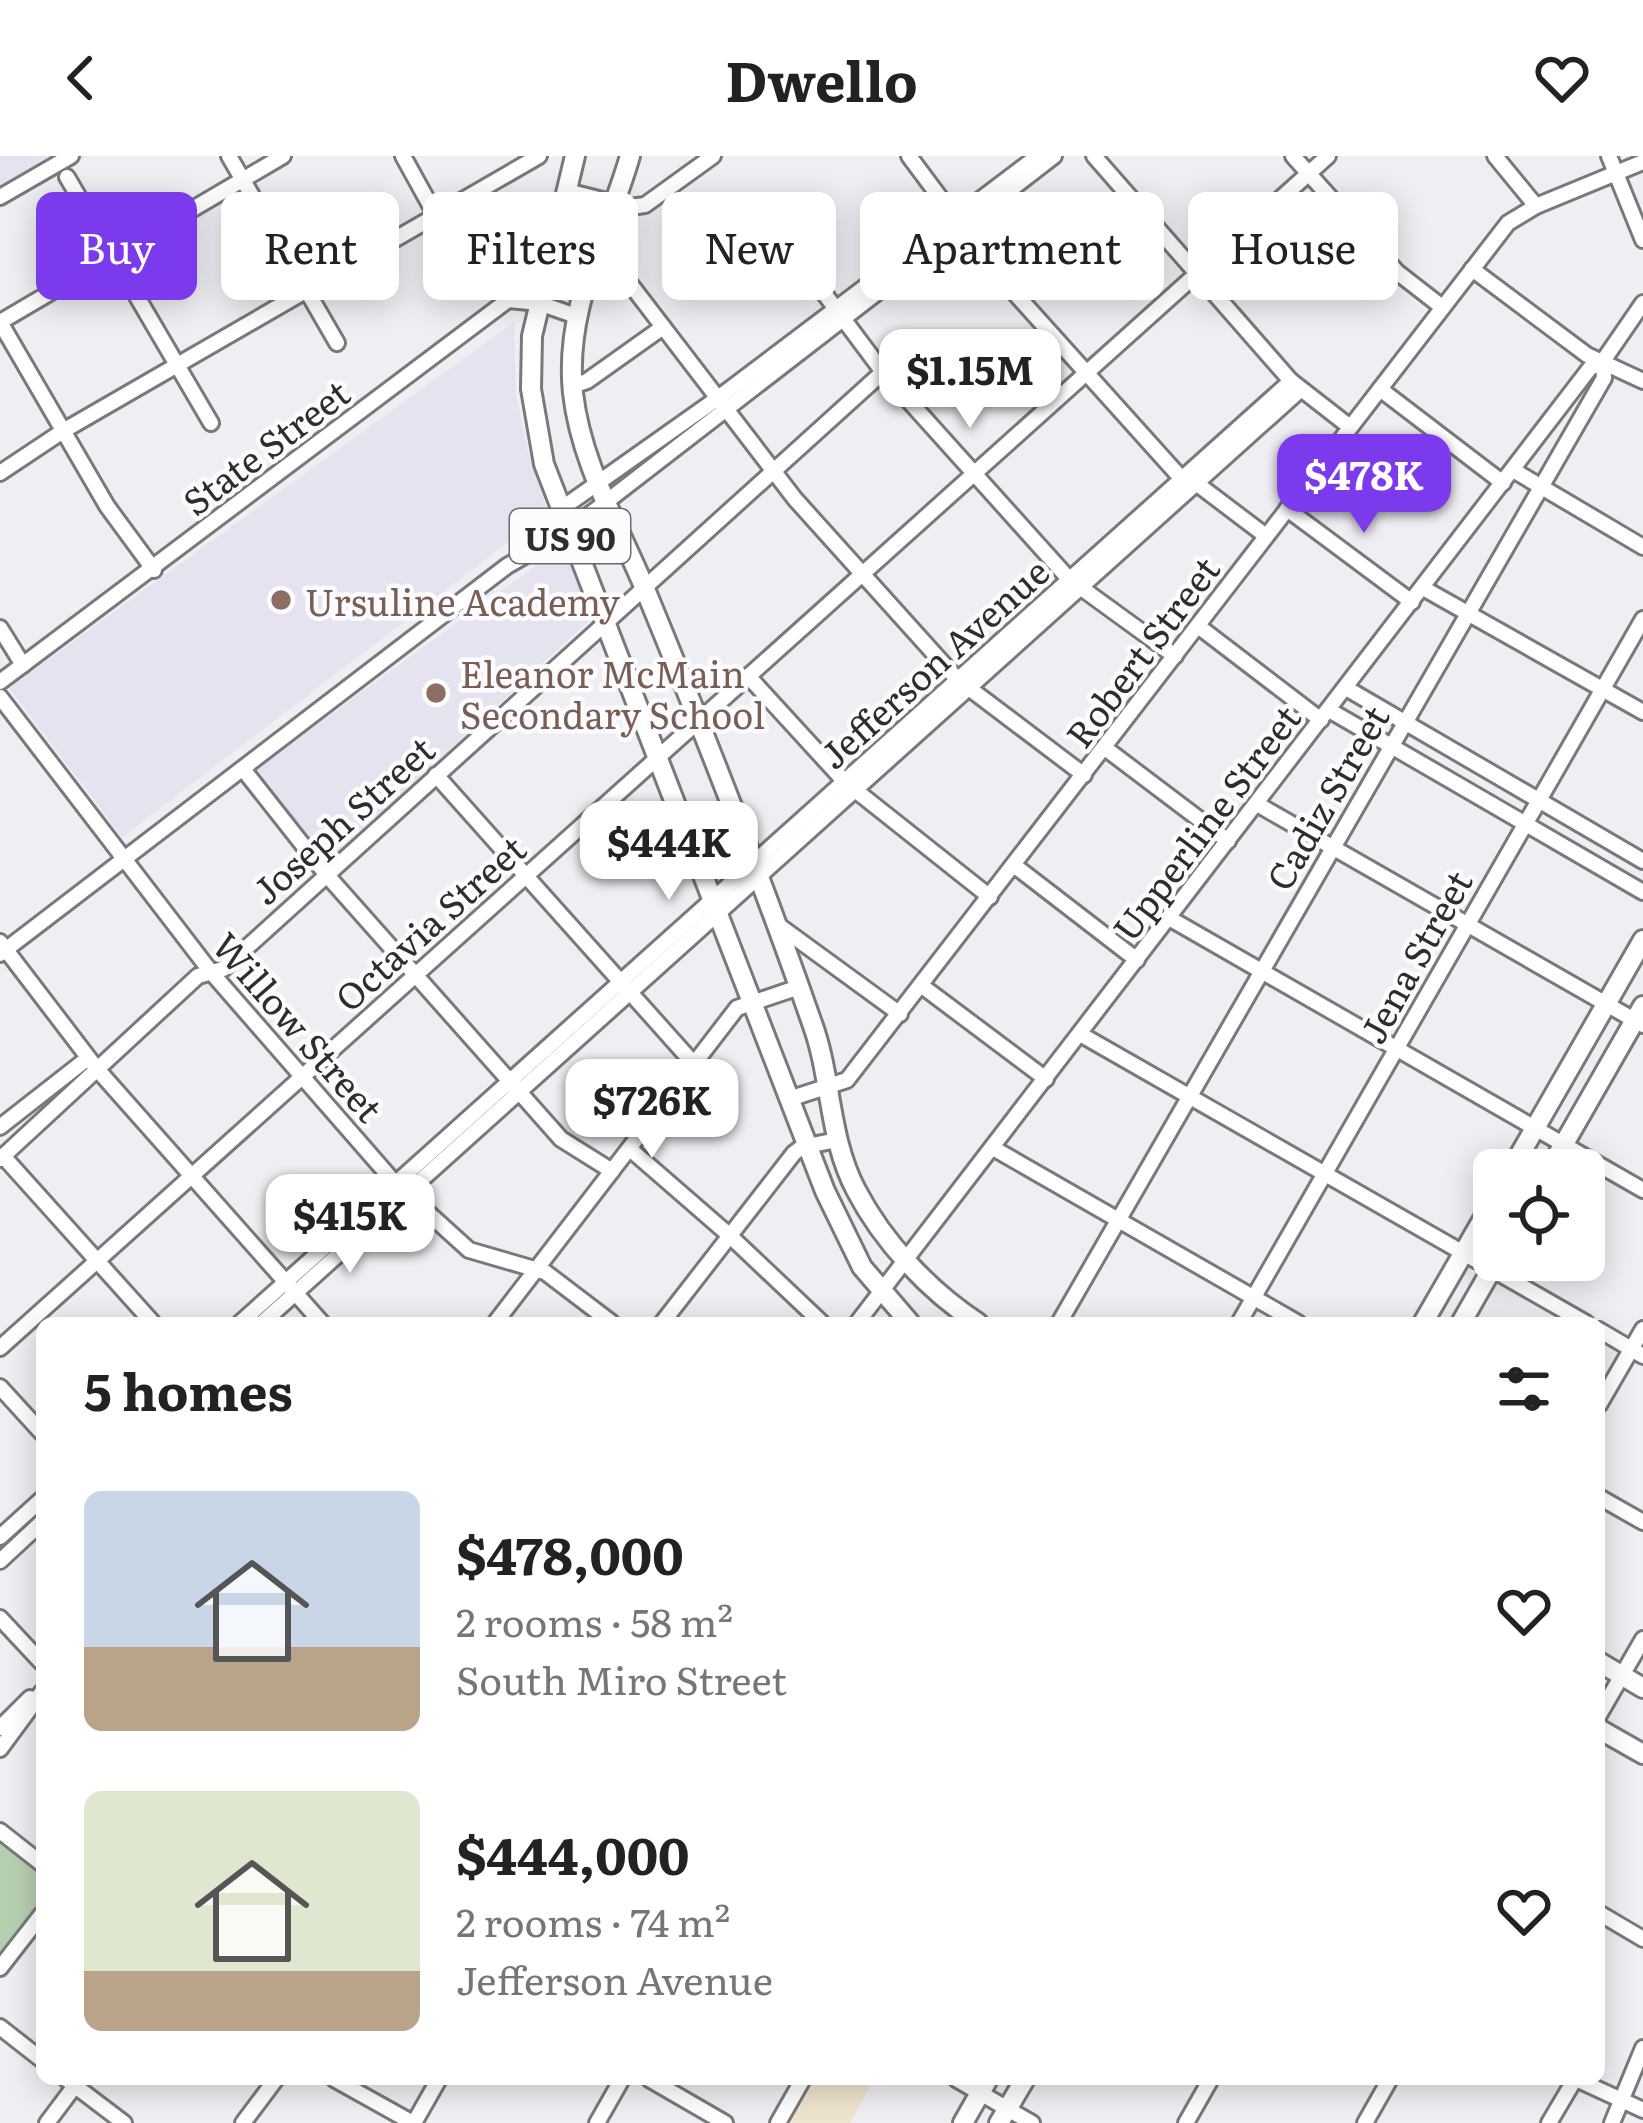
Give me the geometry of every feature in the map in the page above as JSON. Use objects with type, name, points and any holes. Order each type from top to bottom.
[{"type":"main road","name":"US 90","points":[[575,156],[532,336],[531,389],[544,464],[849,1245],[904,1317]]},
{"type":"main road","name":"US 90","points":[[617,192],[625,157]]},
{"type":"main road","name":"US 90","points":[[581,300],[572,386],[584,453],[644,586],[776,923],[814,1029],[837,1140],[855,1189],[906,1261],[969,1317]]},
{"type":"main road","points":[[1523,1149],[1643,940]]},
{"type":"main road","points":[[1561,1149],[1640,1017]]},
{"type":"main road","points":[[1426,1317],[1473,1236]]},
{"type":"main road","points":[[1464,1317],[1485,1281]]},
{"type":"main road","points":[[1605,1665],[1643,1688]]},
{"type":"main road","points":[[1605,1732],[1643,1754]]},
{"type":"main road","points":[[1003,2116],[1021,2085]]},
{"type":"main road","points":[[963,2123],[984,2086]]},
{"type":"street","points":[[0,197],[71,156]]},
{"type":"street","points":[[229,156],[250,192]]},
{"type":"street","points":[[197,206],[283,156]]},
{"type":"street","points":[[403,156],[423,192]]},
{"type":"street","points":[[475,192],[538,156]]},
{"type":"street","points":[[638,205],[645,205],[713,156]]},
{"type":"street","points":[[909,156],[936,192]]},
{"type":"street","points":[[996,192],[1038,156]]},
{"type":"street","points":[[1003,192],[1054,156]]},
{"type":"street","points":[[1094,156],[1188,265]]},
{"type":"street","points":[[1293,156],[1397,272],[1442,307]]},
{"type":"street","name":"Octavia Street","points":[[1287,192],[1328,156]]},
{"type":"street","points":[[1610,156],[1643,240]]},
{"type":"street","points":[[1498,159],[1536,206]]},
{"type":"street","name":"Robert Street","points":[[789,1100],[847,1080],[1511,219],[1643,162]]},
{"type":"street","points":[[67,177],[76,192]]},
{"type":"street","points":[[567,190],[574,192]]},
{"type":"street","points":[[1472,269],[1587,356],[1643,381]]},
{"type":"street","name":"Octavia Street","points":[[0,1348],[1188,281]]},
{"type":"street","points":[[638,294],[771,470],[964,683],[1084,775]]},
{"type":"street","points":[[317,1317],[92,1064],[2,948],[508,566],[568,531],[722,403],[860,298]]},
{"type":"street","points":[[38,300],[0,322],[107,506],[154,570]]},
{"type":"street","points":[[139,300],[211,423]]},
{"type":"street","points":[[0,473],[287,300]]},
{"type":"street","points":[[312,300],[337,343]]},
{"type":"street","name":"State Street","points":[[0,682],[508,300],[539,303]]},
{"type":"street","points":[[830,300],[883,372],[1076,583],[1175,656]]},
{"type":"street","points":[[1020,300],[1188,480],[1267,536]]},
{"type":"street","points":[[1219,300],[1295,386],[1350,427]]},
{"type":"street","points":[[539,303],[576,316]]},
{"type":"street","name":"Cadiz Street","points":[[1063,1317],[1604,378],[1604,362],[1643,303]]},
{"type":"street","points":[[572,386],[587,381],[663,327]]},
{"type":"street","name":"Upperline Street","points":[[862,1317],[1590,368],[1604,362]]},
{"type":"street","name":"Joseph Street","points":[[1,1157],[92,1064],[198,976],[223,969],[883,372]]},
{"type":"street","name":"Jefferson Avenue","points":[[248,1317],[290,1287],[1295,386]]},
{"type":"street","points":[[1380,389],[1508,476],[1541,488],[1643,548]]},
{"type":"street","points":[[508,566],[561,509],[722,403]]},
{"type":"street","points":[[1287,509],[1412,602]]},
{"type":"street","points":[[1423,588],[1643,712]]},
{"type":"street","name":"Jena Street","points":[[1243,1317],[1643,619]]},
{"type":"street","points":[[1198,626],[1325,715],[1642,890]]},
{"type":"street","points":[[0,628],[23,664]]},
{"type":"street","points":[[748,676],[850,786],[990,897]]},
{"type":"street","points":[[1346,688],[1643,861]]},
{"type":"street","name":"Willow Street","points":[[0,698],[211,972],[400,1188],[469,1250],[545,1272],[604,1317]]},
{"type":"street","points":[[1105,748],[1228,841]]},
{"type":"street","points":[[243,769],[325,873],[514,1087],[571,1147],[612,1171]]},
{"type":"street","points":[[436,775],[694,1064]]},
{"type":"street","points":[[1257,804],[1606,1004],[1640,1017]]},
{"type":"street","points":[[1015,866],[1137,960]]},
{"type":"street","points":[[1169,918],[1643,1190]]},
{"type":"street","points":[[776,923],[900,1014]]},
{"type":"street","points":[[922,986],[1046,1079]]},
{"type":"street","points":[[500,1317],[737,1008],[799,987]]},
{"type":"street","points":[[1080,1034],[1473,1255]]},
{"type":"street","points":[[0,1127],[92,1064]]},
{"type":"street","points":[[667,1317],[794,1154],[837,1140]]},
{"type":"street","points":[[993,1148],[1287,1317]]},
{"type":"street","points":[[630,1149],[816,1317]]},
{"type":"street","points":[[1,1157],[148,1317]]},
{"type":"street","points":[[1521,1281],[1577,1317]]},
{"type":"street","name":"Jefferson Avenue","points":[[267,1317],[290,1287]]},
{"type":"street","points":[[1605,1397],[1637,1352],[1643,1329]]},
{"type":"street","points":[[1605,1333],[1637,1352]]},
{"type":"street","points":[[0,1387],[36,1426]]},
{"type":"street","points":[[1605,1500],[1643,1522]]},
{"type":"street","points":[[0,1537],[36,1504]]},
{"type":"street","points":[[0,1561],[36,1528]]},
{"type":"street","points":[[0,1618],[36,1657]]},
{"type":"street","points":[[1605,1705],[1643,1639]]},
{"type":"street","points":[[0,1728],[36,1695]]},
{"type":"street","points":[[0,1749],[36,1698]]},
{"type":"street","points":[[0,1832],[36,1859]]},
{"type":"street","points":[[1605,1917],[1643,1939]]},
{"type":"street","points":[[0,1968],[36,1922]]},
{"type":"street","points":[[0,2027],[36,2055]]},
{"type":"street","points":[[1612,2123],[1643,2048]]},
{"type":"street","points":[[47,2123],[71,2085]]},
{"type":"street","points":[[79,2085],[124,2123]]},
{"type":"street","points":[[243,2123],[272,2085]]},
{"type":"street","points":[[345,2085],[414,2123],[436,2085]]},
{"type":"street","points":[[597,2123],[619,2085]]},
{"type":"street","points":[[660,2085],[725,2123]]},
{"type":"street","points":[[778,2123],[800,2085]]},
{"type":"street","points":[[1186,2123],[1208,2085]]},
{"type":"street","points":[[1365,2123],[1387,2085]]},
{"type":"street","points":[[1549,2123],[1571,2085]]},
{"type":"street","points":[[1586,2085],[1643,2110]]},
{"type":"street","points":[[984,2086],[1003,2116],[1032,2123]]},
{"type":"shaded area","points":[[0,156],[87,156],[0,206]]},
{"type":"shaded area","name":"Ursuline Academy","points":[[514,322],[516,394],[548,512],[122,837],[9,688]]},
{"type":"shaded area","name":"Eleanor McMain Secondary School","points":[[563,546],[594,616],[327,863],[256,769]]},
{"type":"shaded area","points":[[806,2085],[871,2085],[850,2123],[785,2123]]},
{"type":"green space","points":[[0,1831],[36,1859],[36,1922],[0,1968]]},
{"type":"place","name":"Ursuline Academy","points":[[281,600]]},
{"type":"place","name":"Eleanor McMain Secondary School","points":[[436,693]]}]
